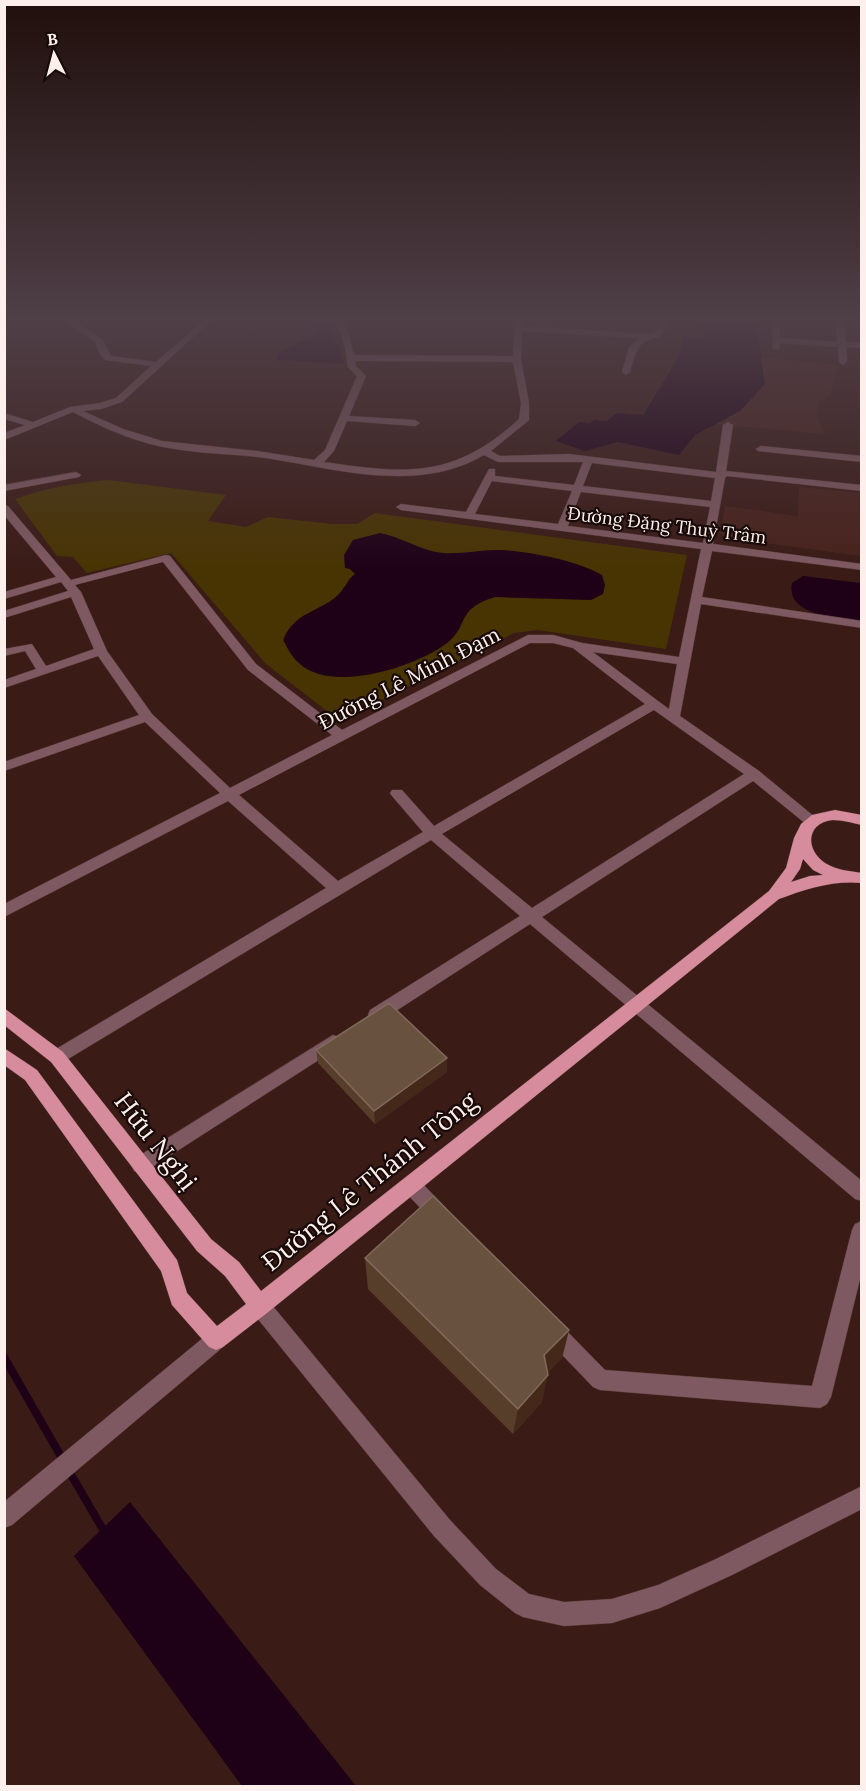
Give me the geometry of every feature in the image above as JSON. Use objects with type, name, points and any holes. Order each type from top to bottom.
[{"type":"main road","points":[[811,821],[861,810]]},
{"type":"main road","points":[[836,815],[861,820]]},
{"type":"main road","name":"Đường Lê Thánh Tông","points":[[216,1340],[774,895],[793,869],[804,829],[811,821]]},
{"type":"main road","points":[[801,838],[803,849],[810,859],[836,875],[858,880]]},
{"type":"main road","name":"Đường Lê Thánh Tông","points":[[774,895],[810,881],[858,880]]},
{"type":"main road","name":"Hữu Nghị","points":[[4,1015],[57,1057],[204,1245],[232,1269],[260,1306]]},
{"type":"main road","points":[[4,1055],[31,1075],[170,1268],[179,1298],[216,1340]]},
{"type":"street","points":[[4,437],[73,409],[111,403]]},
{"type":"street","points":[[317,463],[329,451],[351,403]]},
{"type":"street","points":[[73,409],[112,430],[168,446],[228,451],[377,471],[440,470],[483,451],[505,438],[524,420],[525,403]]},
{"type":"street","points":[[4,416],[34,425]]},
{"type":"street","points":[[345,418],[416,423]]},
{"type":"street","points":[[674,717],[683,661],[722,474],[728,426]]},
{"type":"street","points":[[760,449],[861,459]]},
{"type":"street","points":[[483,451],[498,459],[552,456],[590,459],[861,488]]},
{"type":"street","points":[[469,516],[498,459]]},
{"type":"street","points":[[562,528],[590,459]]},
{"type":"street","points":[[4,488],[76,475]]},
{"type":"street","points":[[489,478],[716,505]]},
{"type":"street","name":"Đường Đặng Thuỳ Trâm","points":[[401,507],[861,567]]},
{"type":"street","points":[[4,508],[68,585],[101,651],[147,717],[229,794],[337,888]]},
{"type":"street","points":[[4,596],[68,585],[166,558],[252,667],[342,736]]},
{"type":"street","points":[[4,615],[68,585]]},
{"type":"street","points":[[697,600],[861,625]]},
{"type":"street","name":"Đường Lê Minh Đạm","points":[[4,911],[528,639],[553,639],[577,645],[654,704],[754,774],[811,821]]},
{"type":"street","points":[[577,645],[683,661]]},
{"type":"street","points":[[4,653],[28,647],[43,671]]},
{"type":"street","points":[[4,684],[101,651]]},
{"type":"street","points":[[57,1057],[337,888],[654,704]]},
{"type":"street","points":[[4,767],[147,717]]},
{"type":"street","points":[[140,1165],[754,774]]},
{"type":"street","points":[[397,793],[433,834],[861,1193]]},
{"type":"street","points":[[411,1185],[452,1227]]},
{"type":"street","points":[[534,1312],[600,1380],[820,1397],[861,1230]]},
{"type":"street","points":[[260,1306],[442,1528],[488,1577],[523,1605],[564,1614],[612,1611],[660,1596],[724,1567],[861,1497]]},
{"type":"street","name":"Đường Lê Thánh Tông","points":[[5,1517],[216,1340]]},
{"type":"shaded area","points":[[651,403],[748,403],[740,411],[695,435],[679,455],[618,442],[585,451],[556,441],[579,422],[607,421],[617,413],[643,415]]},
{"type":"shaded area","points":[[748,403],[819,403],[816,414],[825,434],[714,424],[740,411]]},
{"type":"shaded area","points":[[108,480],[226,495],[208,521],[246,527],[268,517],[333,524],[357,524],[375,513],[687,555],[666,649],[538,630],[514,633],[340,721],[266,664],[171,553],[87,573],[73,557],[57,556],[15,499],[61,487]]},
{"type":"shaded area","points":[[799,487],[861,493],[861,556],[734,539],[720,533],[725,506],[798,516]]},
{"type":"shaded area","points":[[380,533],[436,552],[511,551],[567,561],[602,575],[605,585],[603,594],[591,600],[495,597],[482,602],[468,612],[459,630],[447,643],[415,661],[373,674],[352,677],[313,672],[297,661],[283,640],[296,622],[329,602],[355,574],[345,568],[344,555],[353,540]]},
{"type":"shaded area","points":[[803,576],[861,583],[861,621],[828,616],[805,609],[792,594],[792,583]]},
{"type":"shaded area","points":[[130,1502],[356,1786],[242,1786],[74,1556]]},
{"type":"building","points":[[389,1003],[447,1058],[374,1111],[316,1050]]},
{"type":"building","points":[[433,1196],[569,1330],[544,1355],[548,1375],[518,1409],[365,1258]]},
{"type":"waterway","points":[[4,1357],[63,1460]]},
{"type":"waterway","points":[[69,1471],[105,1533]]}]
